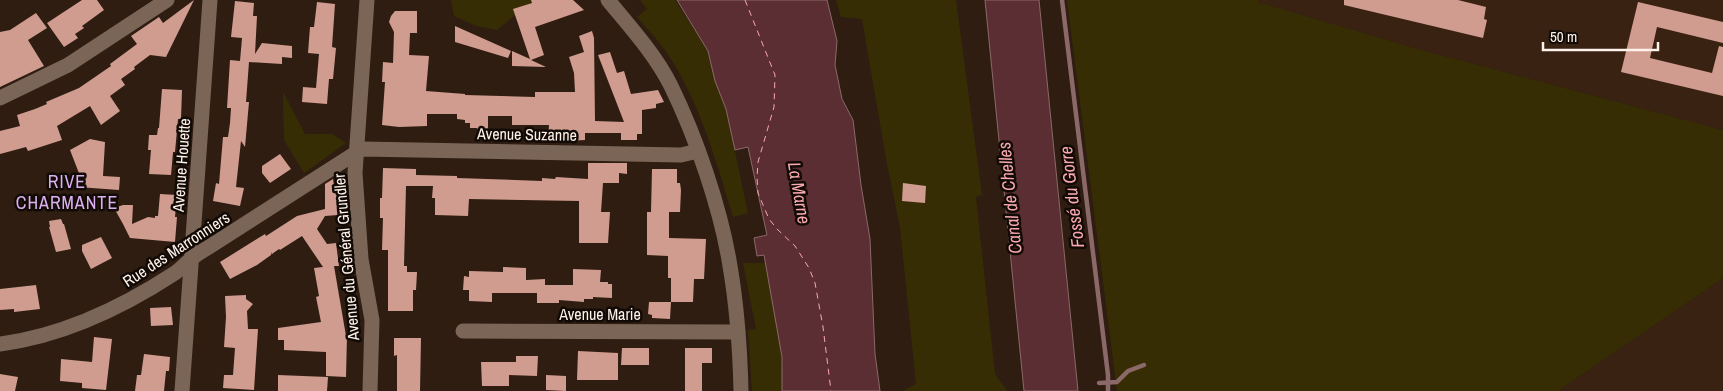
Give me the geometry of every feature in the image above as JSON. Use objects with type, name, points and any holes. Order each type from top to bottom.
[{"type":"street","points":[[0,98],[68,65],[167,0]]},
{"type":"street","name":"Avenue Houette","points":[[182,391],[210,0]]},
{"type":"street","name":"Avenue du Général Grundler","points":[[367,0],[356,152],[356,190],[361,259],[372,320],[370,391]]},
{"type":"street","points":[[608,0],[648,51],[671,85],[698,151],[715,204],[730,264],[738,332],[741,391]]},
{"type":"street","name":"Avenue Suzanne","points":[[356,152],[362,149],[681,155],[698,151]]},
{"type":"street","name":"Rue des Marronniers","points":[[0,344],[29,340],[56,332],[135,297],[178,271],[191,259],[356,152]]},
{"type":"street","name":"Avenue Marie","points":[[463,331],[738,332]]},
{"type":"shaded area","points":[[451,0],[534,0],[497,30],[476,26],[454,16]]},
{"type":"shaded area","points":[[640,0],[675,0],[708,51],[715,81],[726,109],[748,213],[733,217],[700,116],[682,77],[667,53],[637,17],[647,9]]},
{"type":"shaded area","points":[[836,0],[956,0],[982,195],[976,197],[995,374],[1007,391],[903,391],[916,384],[900,227],[862,19],[841,17]]},
{"type":"shaded area","points":[[1067,0],[1258,0],[1258,2],[1425,51],[1723,130],[1723,278],[1558,391],[1117,391]]},
{"type":"shaded area","points":[[1258,0],[1723,0],[1723,130],[1425,51],[1258,2]]},
{"type":"shaded area","points":[[283,92],[305,134],[332,134],[346,143],[304,173],[284,140]]},
{"type":"shaded area","points":[[743,263],[765,263],[778,326],[782,391],[752,391],[748,330],[756,329]]},
{"type":"shaded area","points":[[1723,278],[1723,391],[1558,391]]},
{"type":"water","name":"La Marne","points":[[677,0],[827,0],[837,41],[835,65],[842,99],[853,120],[870,239],[875,354],[880,391],[782,391],[782,357],[764,255],[757,256],[754,238],[767,235],[748,147],[735,150],[726,109],[715,81],[708,51]]},
{"type":"water","name":"Canal de Chelles","points":[[985,0],[1039,0],[1078,391],[1024,391]]},
{"type":"building","points":[[82,0],[97,0],[104,10],[82,26],[84,28],[75,34],[78,38],[64,47],[47,23]]},
{"type":"building","points":[[194,0],[166,57],[150,55],[121,79],[125,85],[110,96],[120,111],[101,125],[90,106],[57,126],[62,140],[28,151],[26,147],[0,154],[0,131],[20,126],[17,115],[47,104],[46,102],[79,88],[111,66],[110,64],[137,44],[131,36],[159,17],[163,23]]},
{"type":"building","points":[[531,0],[573,0],[584,10],[535,27],[544,55],[531,60],[546,67],[512,66],[512,51],[530,59],[513,9],[532,3]]},
{"type":"building","points":[[1344,0],[1458,0],[1486,7],[1484,19],[1487,20],[1483,38],[1344,5]]},
{"type":"building","points":[[235,1],[254,3],[253,16],[257,16],[255,54],[262,43],[292,46],[292,58],[282,57],[282,64],[249,62],[246,102],[249,102],[245,147],[241,141],[236,187],[244,188],[240,206],[213,201],[216,183],[219,184],[223,137],[228,137],[230,123],[231,108],[227,108],[230,60],[240,61],[242,38],[231,37]]},
{"type":"building","points":[[317,2],[335,4],[332,47],[336,48],[333,79],[329,79],[327,104],[302,102],[303,87],[316,88],[319,54],[308,53],[310,27],[314,27]]},
{"type":"building","points":[[1638,2],[1723,22],[1723,43],[1657,27],[1650,58],[1712,73],[1719,46],[1723,47],[1723,96],[1621,72]]},
{"type":"building","points":[[395,11],[417,11],[417,33],[410,33],[409,55],[429,56],[426,91],[465,95],[535,97],[535,92],[575,92],[574,73],[569,57],[584,52],[579,36],[592,31],[594,38],[595,121],[624,122],[598,55],[610,52],[617,73],[624,71],[631,94],[658,90],[664,102],[656,104],[656,108],[642,110],[642,134],[637,134],[637,140],[621,140],[621,133],[585,133],[585,140],[548,142],[549,125],[512,125],[512,116],[488,116],[488,142],[477,128],[470,128],[470,123],[457,119],[457,114],[427,114],[427,126],[399,127],[382,125],[385,82],[382,82],[383,62],[393,63],[394,32],[389,22]]},
{"type":"building","points":[[36,13],[47,28],[28,40],[44,66],[0,87],[0,32],[10,30]]},
{"type":"building","points":[[455,26],[511,51],[508,58],[455,42]]},
{"type":"building","points":[[162,89],[182,90],[181,119],[178,119],[171,175],[149,174],[151,150],[148,150],[149,135],[157,135],[159,128]]},
{"type":"building","points":[[90,139],[105,142],[103,176],[120,177],[119,190],[78,187],[82,181],[70,150]]},
{"type":"building","points":[[280,154],[291,169],[270,183],[262,173],[262,166]]},
{"type":"building","points":[[588,163],[627,163],[627,174],[619,173],[619,183],[603,183],[601,212],[610,212],[608,243],[579,243],[579,201],[469,199],[468,216],[435,215],[435,198],[432,198],[433,186],[406,186],[404,266],[407,266],[407,272],[417,272],[416,290],[413,290],[413,311],[388,311],[388,250],[382,250],[383,218],[380,218],[383,168],[416,169],[416,175],[542,181],[542,178],[555,179],[556,177],[588,179]]},
{"type":"building","points":[[652,169],[677,169],[677,183],[680,183],[681,190],[680,212],[669,212],[669,238],[706,239],[704,279],[694,279],[693,302],[671,302],[671,278],[668,278],[668,256],[647,255],[647,212],[651,212]]},
{"type":"building","points":[[333,179],[334,186],[340,186],[341,204],[337,205],[338,215],[325,216],[317,229],[327,244],[336,243],[339,266],[334,266],[347,336],[346,377],[326,376],[326,352],[284,350],[284,340],[278,340],[278,328],[321,322],[316,297],[319,296],[314,268],[323,267],[302,236],[272,254],[272,252],[271,255],[257,265],[230,279],[220,262],[297,216],[325,209],[325,184]]},
{"type":"building","points":[[903,183],[926,186],[925,203],[902,201]]},
{"type":"building","points":[[160,194],[177,195],[175,242],[130,238],[114,208],[123,205],[133,205],[132,224],[148,217],[155,218],[155,216],[158,216]]},
{"type":"building","points":[[61,219],[71,249],[56,252],[49,221]]},
{"type":"building","points":[[101,237],[112,258],[91,269],[82,251],[82,245]]},
{"type":"building","points":[[503,267],[526,268],[526,280],[545,279],[545,285],[573,285],[573,269],[601,270],[600,282],[612,284],[612,298],[593,297],[593,299],[584,299],[584,302],[559,300],[559,303],[537,303],[537,293],[492,293],[492,302],[469,301],[469,290],[463,290],[464,276],[469,277],[469,271],[503,272]]},
{"type":"building","points":[[36,285],[40,309],[14,312],[14,309],[0,310],[0,289]]},
{"type":"building","points":[[246,295],[246,299],[253,304],[247,311],[248,329],[258,329],[254,390],[223,388],[224,375],[233,375],[235,348],[224,347],[225,296]]},
{"type":"building","points":[[649,302],[671,302],[670,319],[652,318],[652,315],[648,314]]},
{"type":"building","points":[[171,307],[173,325],[151,326],[150,308]]},
{"type":"building","points":[[94,337],[112,339],[106,390],[82,388],[82,383],[60,381],[61,359],[92,362]]},
{"type":"building","points":[[394,338],[421,338],[420,391],[397,391],[397,355],[394,356]]},
{"type":"building","points":[[622,348],[649,348],[649,365],[621,365]]},
{"type":"building","points":[[685,348],[712,348],[712,363],[702,363],[702,391],[685,391]]},
{"type":"building","points":[[578,351],[618,353],[618,380],[577,380]]},
{"type":"building","points":[[144,354],[170,357],[169,371],[166,371],[164,391],[135,391],[137,375],[141,375]]},
{"type":"building","points":[[516,356],[538,356],[537,376],[509,375],[509,386],[482,386],[481,362],[516,362]]},
{"type":"building","points":[[0,374],[18,377],[15,391],[0,391]]},
{"type":"building","points":[[278,375],[328,377],[327,391],[278,391]]},
{"type":"building","points":[[546,375],[566,376],[566,391],[546,390]]},
{"type":"waterway","name":"Fossé du Gorre","points":[[1062,0],[1108,375],[1108,391]]},
{"type":"waterway","points":[[1099,383],[1117,382],[1128,371],[1144,365]]},
{"type":"ferry route","points":[[745,0],[775,75],[774,107],[758,162],[758,193],[769,219],[795,246],[809,268],[815,283],[831,391]]},
{"type":"district","name":"RIVE CHARMANTE","points":[[67,192]]}]
